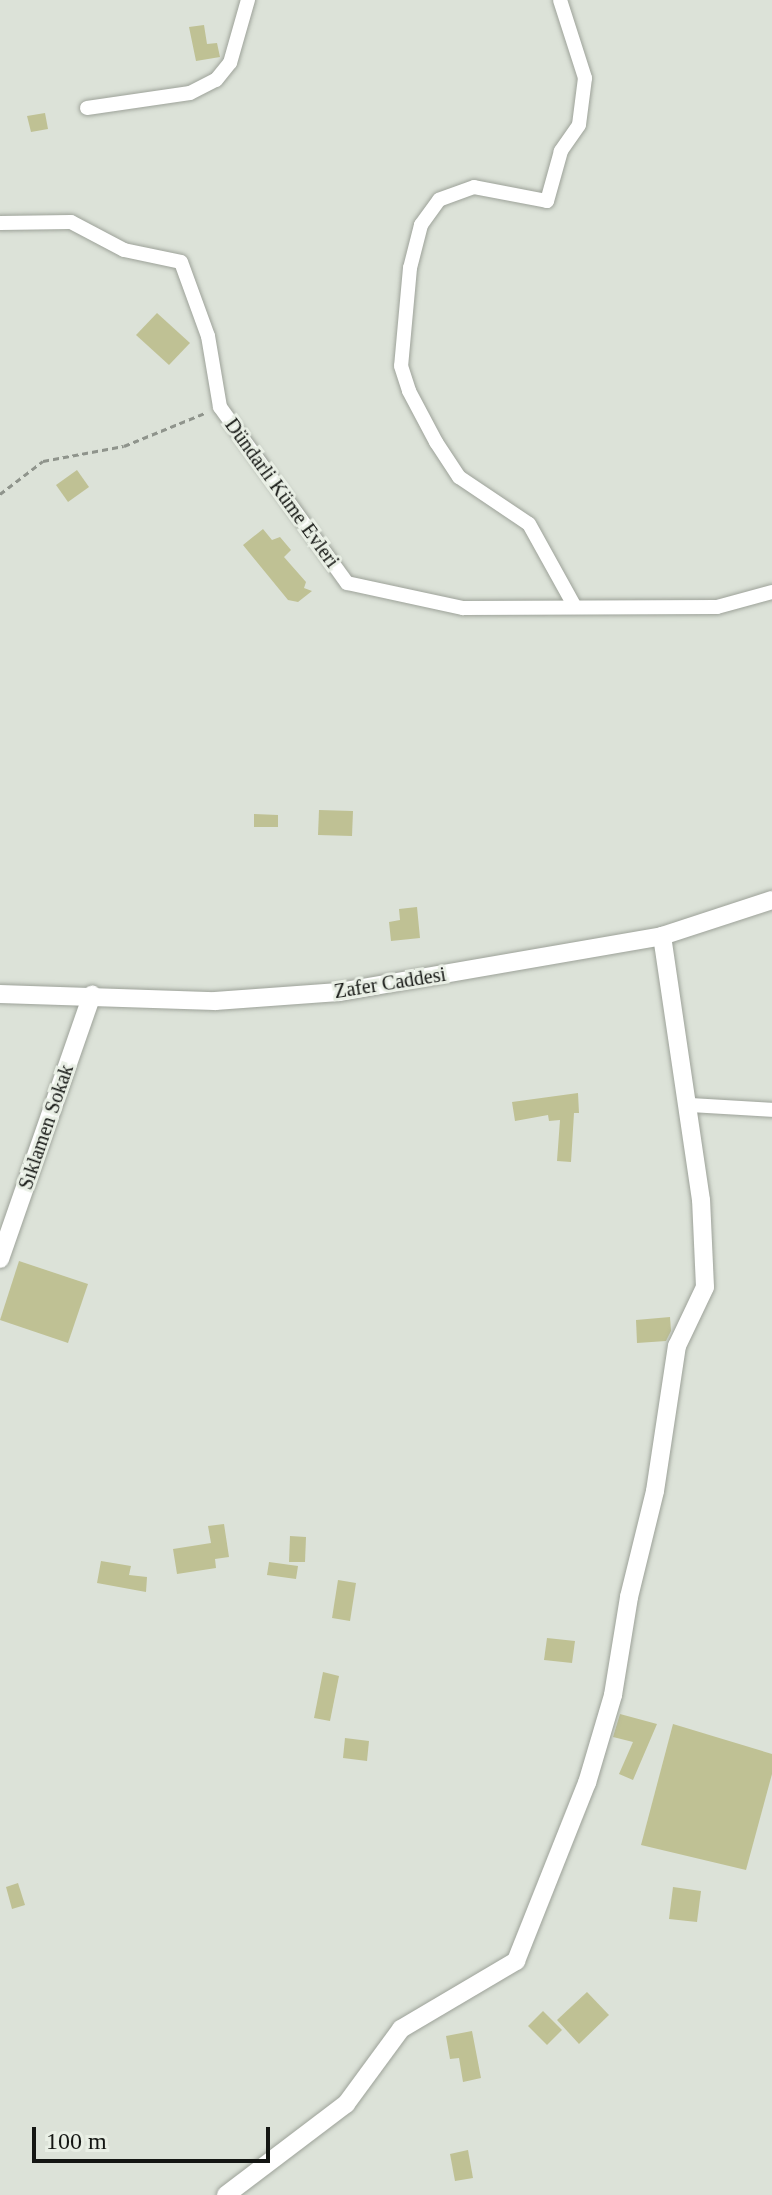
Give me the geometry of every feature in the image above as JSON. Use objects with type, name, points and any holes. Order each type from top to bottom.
[{"type":"street","points":[[87,108],[190,93],[216,80],[230,63],[248,0]]},
{"type":"street","points":[[560,0],[585,78],[579,125],[561,151],[547,201],[474,187],[439,200],[421,225],[410,268],[401,366],[429,430],[459,477],[529,524],[575,607]]},
{"type":"street","name":"Dündarli Küme Evleri","points":[[0,223],[71,222],[124,250],[181,262],[208,336],[220,407],[347,583],[463,608],[717,607],[772,592]]},
{"type":"street","name":"Zafer Caddesi","points":[[0,994],[215,1001],[339,992],[662,936],[770,904]]},
{"type":"street","points":[[226,2195],[346,2104],[401,2029],[516,1961],[587,1783],[613,1695],[629,1597],[655,1491],[677,1346],[705,1287],[701,1200],[662,936]]},
{"type":"street","name":"Sıklamen Sokak","points":[[0,1259],[92,995]]},
{"type":"street","points":[[689,1105],[772,1110]]},
{"type":"path","points":[[0,494],[43,461],[124,446],[220,407]]},
{"type":"building","points":[[204,25],[207,44],[217,43],[220,57],[196,61],[189,27]]},
{"type":"building","points":[[45,113],[48,129],[31,132],[27,116]]},
{"type":"building","points":[[157,313],[190,343],[169,365],[136,335]]},
{"type":"building","points":[[77,470],[89,487],[68,502],[56,485]]},
{"type":"building","points":[[263,529],[272,540],[280,537],[291,550],[284,557],[306,582],[304,588],[312,591],[298,602],[288,600],[243,545]]},
{"type":"building","points":[[319,810],[353,811],[352,836],[318,835]]},
{"type":"building","points":[[254,814],[278,815],[278,827],[254,827]]},
{"type":"building","points":[[417,907],[420,938],[391,941],[389,922],[400,920],[399,909]]},
{"type":"building","points":[[578,1093],[579,1113],[574,1113],[571,1162],[557,1161],[560,1120],[549,1121],[548,1115],[515,1121],[512,1102]]},
{"type":"building","points":[[19,1261],[88,1284],[68,1343],[0,1320]]},
{"type":"building","points":[[670,1317],[671,1331],[666,1341],[637,1343],[636,1320]]},
{"type":"building","points":[[224,1524],[229,1557],[215,1559],[216,1568],[177,1574],[173,1549],[211,1543],[208,1526]]},
{"type":"building","points":[[290,1536],[306,1537],[305,1562],[289,1562]]},
{"type":"building","points":[[101,1561],[131,1566],[129,1575],[147,1577],[146,1592],[97,1583]]},
{"type":"building","points":[[269,1562],[298,1566],[296,1579],[267,1575]]},
{"type":"building","points":[[338,1580],[356,1583],[350,1621],[332,1618]]},
{"type":"building","points":[[547,1638],[575,1641],[572,1663],[544,1660]]},
{"type":"building","points":[[323,1672],[339,1676],[330,1721],[314,1718]]},
{"type":"building","points":[[620,1714],[657,1724],[633,1780],[619,1774],[633,1742],[613,1737]]},
{"type":"building","points":[[673,1724],[772,1754],[772,1774],[746,1870],[641,1845]]},
{"type":"building","points":[[345,1738],[369,1741],[367,1761],[343,1758]]},
{"type":"building","points":[[18,1883],[25,1905],[12,1909],[6,1887]]},
{"type":"building","points":[[673,1887],[701,1891],[697,1922],[669,1919]]},
{"type":"building","points":[[587,1992],[609,2015],[579,2044],[557,2020]]},
{"type":"building","points":[[543,2011],[562,2030],[547,2045],[528,2026]]},
{"type":"building","points":[[472,2031],[481,2078],[463,2082],[459,2058],[450,2059],[446,2036]]},
{"type":"building","points":[[468,2150],[473,2178],[455,2181],[450,2154]]}]
